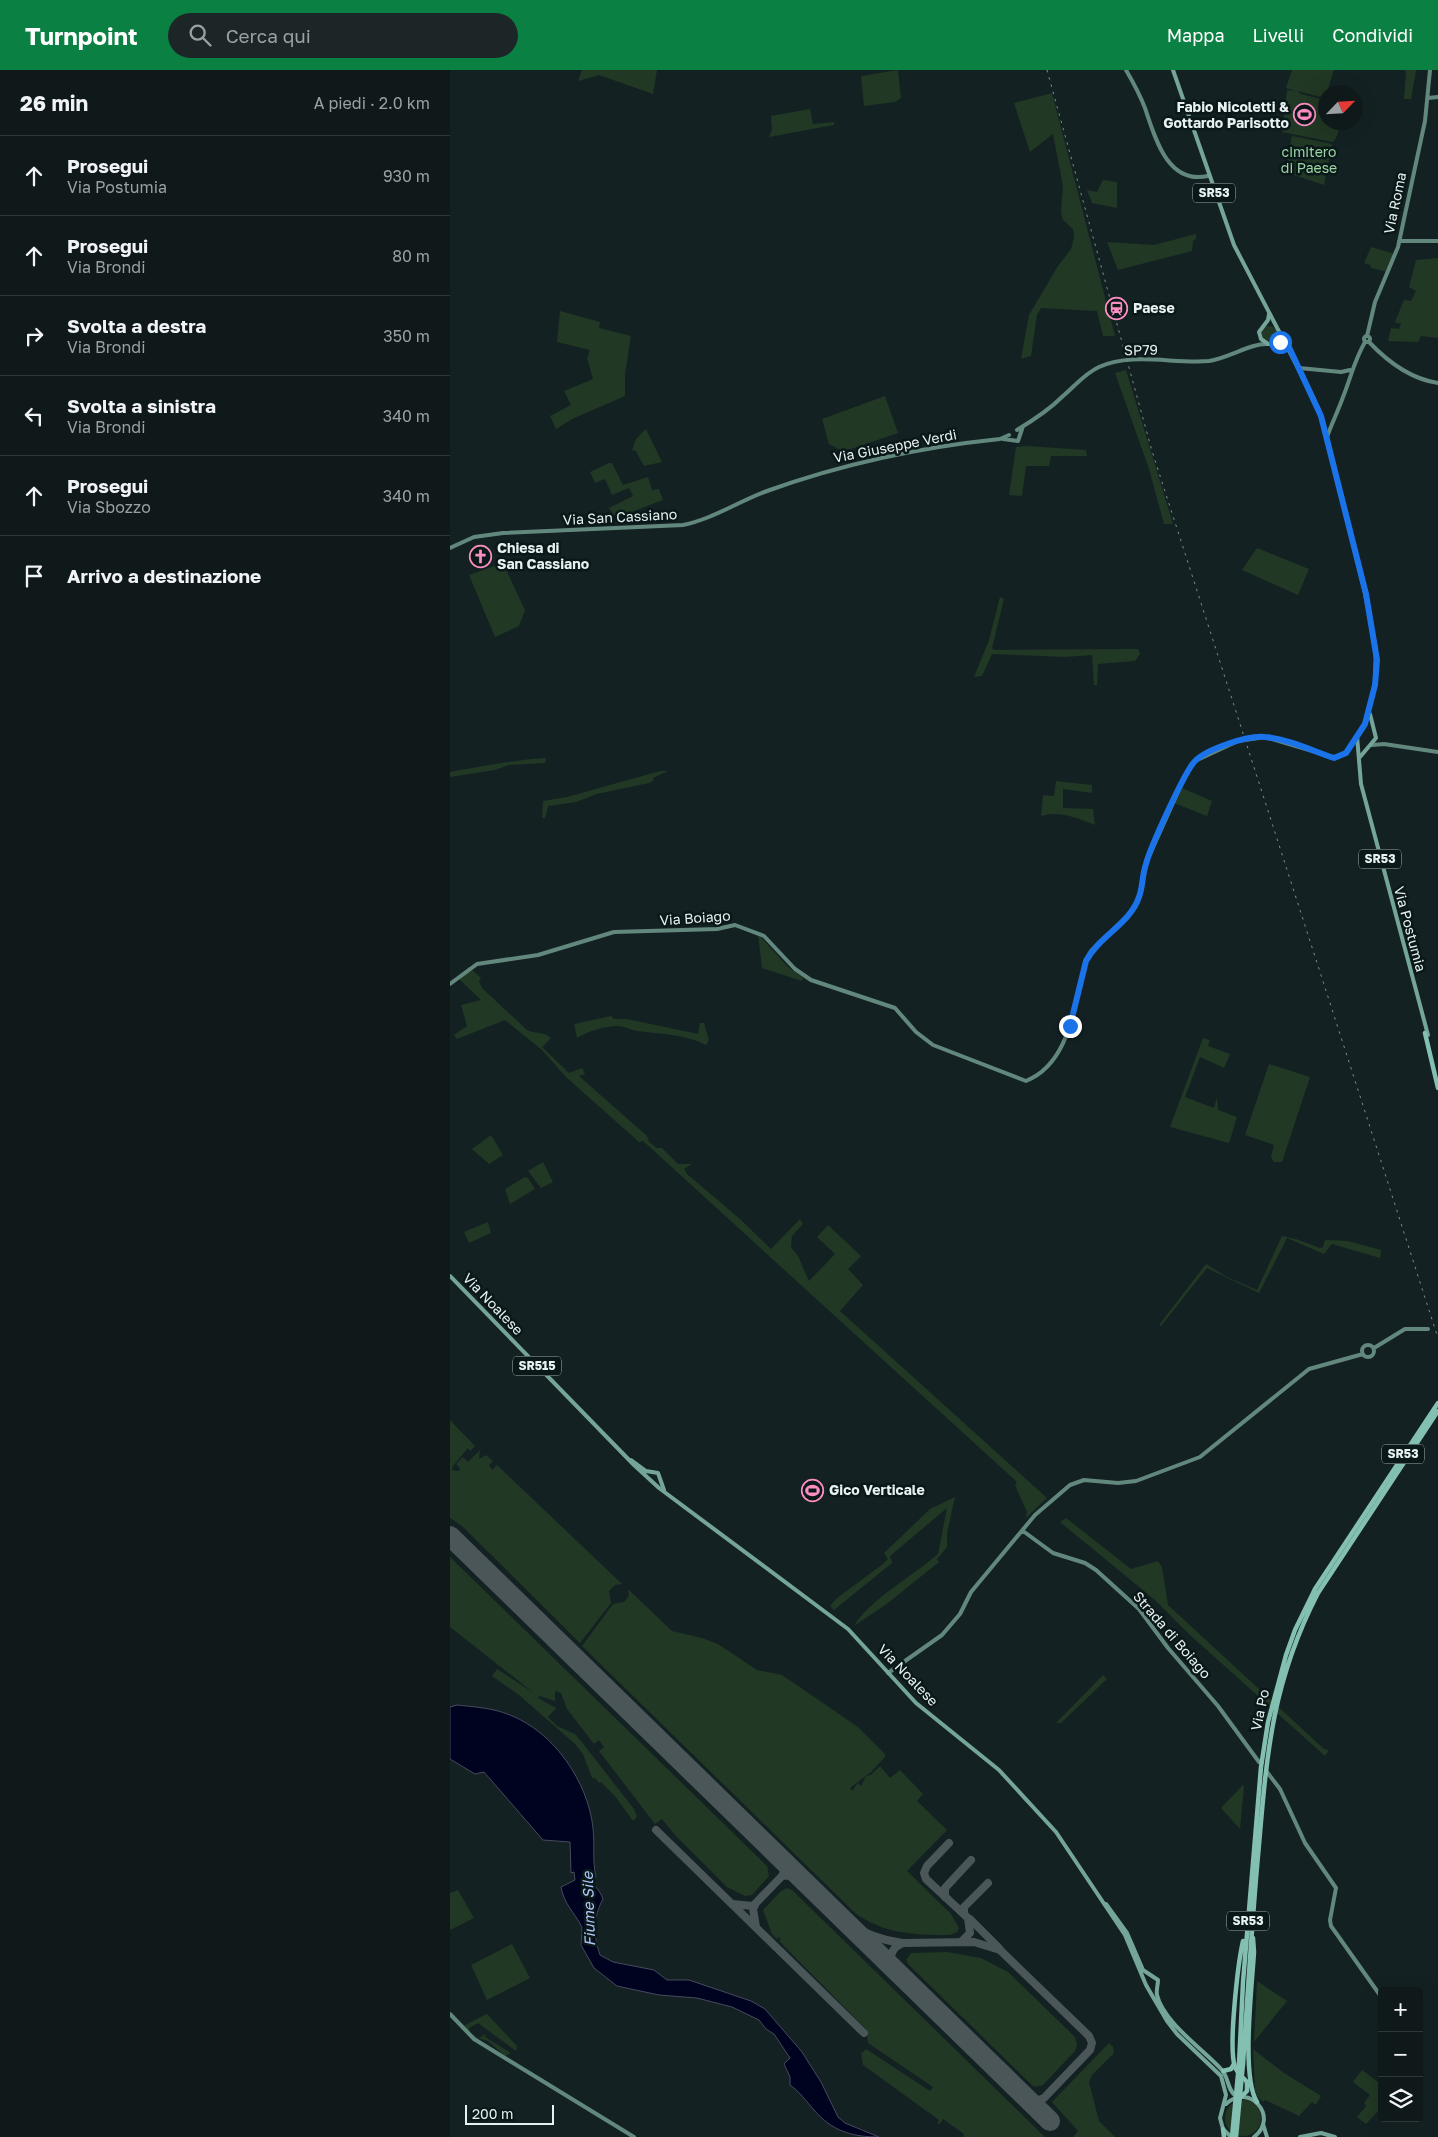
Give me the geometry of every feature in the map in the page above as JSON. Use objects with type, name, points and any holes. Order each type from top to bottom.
[{"type":"highway","name":"SR53","points":[[1425,1033],[1438,1075],[1438,1088]]},
{"type":"highway","points":[[1432,1054],[1438,1067]]},
{"type":"highway","name":"Via Po","points":[[1239,2064],[1261,1773],[1268,1722],[1279,1676],[1295,1630],[1316,1589],[1340,1549],[1438,1403]]},
{"type":"highway","name":"Via Po","points":[[1249,1925],[1270,1729],[1292,1650],[1303,1621],[1326,1579],[1438,1411]]},
{"type":"highway","points":[[1249,1925],[1254,1952],[1248,2063],[1252,2094],[1257,2102]]},
{"type":"highway","name":"SR53","points":[[1231,2137],[1239,2064]]},
{"type":"highway","name":"SR53","points":[[1236,2137],[1239,2064]]},
{"type":"highway","points":[[1223,2071],[1239,2064]]},
{"type":"highway","points":[[1239,2064],[1235,2070],[1247,2082],[1247,2091],[1240,2097]]},
{"type":"highway","points":[[1223,2129],[1224,2137]]},
{"type":"main road","name":"SR53","points":[[1173,70],[1208,176],[1234,245],[1268,310]]},
{"type":"main road","points":[[1268,310],[1268,320],[1259,334],[1262,341],[1268,344],[1287,344]]},
{"type":"main road","points":[[1268,310],[1299,368],[1325,427],[1366,594],[1376,649],[1375,685],[1370,710],[1358,734]]},
{"type":"main road","points":[[1264,325],[1275,326]]},
{"type":"main road","points":[[1274,343],[1280,333]]},
{"type":"main road","points":[[1360,759],[1371,745],[1375,733],[1370,710]]},
{"type":"main road","points":[[1361,729],[1369,728],[1375,733]]},
{"type":"main road","name":"SR53","points":[[1358,734],[1359,743]]},
{"type":"main road","points":[[1359,743],[1364,746],[1371,745]]},
{"type":"main road","name":"Via Postumia","points":[[1359,743],[1359,776],[1364,799],[1438,1075],[1438,1081]]},
{"type":"main road","name":"Via Postumia","points":[[1422,1017],[1438,1093]]},
{"type":"main road","name":"Via Noalese","points":[[450,1276],[625,1456],[653,1482],[842,1624],[916,1703],[1006,1777],[1060,1836],[1126,1938],[1146,1980]]},
{"type":"main road","name":"Via Noalese","points":[[625,1456],[642,1469],[658,1473],[665,1492]]},
{"type":"main road","points":[[649,1477],[652,1472]]},
{"type":"main road","points":[[653,1482],[659,1479]]},
{"type":"main road","name":"Via Noalese","points":[[1105,1903],[1112,1909],[1127,1933],[1143,1970],[1151,1976]]},
{"type":"main road","points":[[1231,2137],[1223,2129],[1220,2118],[1224,2106],[1226,2088],[1220,2074],[1174,2030],[1148,1988],[1146,1980],[1151,1976],[1158,1980],[1158,1997],[1176,2027],[1223,2071],[1230,2091],[1240,2097],[1257,2102],[1263,2113],[1267,2137]]},
{"type":"main road","points":[[1148,1988],[1152,1989],[1157,1985]]},
{"type":"main road","points":[[1224,2106],[1240,2097]]},
{"type":"main road","points":[[1254,2137],[1264,2124]]},
{"type":"main road","points":[[1296,2137],[1309,2132],[1335,2137]]},
{"type":"main road","points":[[1300,2137],[1321,2133]]},
{"type":"street","points":[[1126,70],[1144,106],[1156,140],[1168,163],[1191,177],[1208,176]]},
{"type":"street","name":"Via Roma","points":[[1367,342],[1370,338],[1367,336],[1375,302],[1395,258],[1399,241],[1425,121],[1430,70]]},
{"type":"street","points":[[1428,98],[1438,97]]},
{"type":"street","points":[[1399,241],[1438,241]]},
{"type":"street","points":[[1252,346],[1259,334]]},
{"type":"street","points":[[1327,437],[1331,422],[1344,396],[1350,370],[1367,342],[1392,363],[1426,380],[1438,383]]},
{"type":"street","points":[[1252,346],[1268,344]]},
{"type":"street","name":"SP79","points":[[1017,430],[1055,403],[1091,371],[1116,362],[1196,361],[1222,358],[1252,346]]},
{"type":"street","points":[[1299,368],[1341,372],[1350,370]]},
{"type":"street","points":[[1325,427],[1331,422]]},
{"type":"street","points":[[1021,435],[1017,430],[1012,431],[1010,437],[1017,442],[1021,435],[1024,425]]},
{"type":"street","name":"Via Giuseppe Verdi","points":[[786,484],[850,465],[1010,437]]},
{"type":"street","name":"Via San Cassiano","points":[[450,548],[474,538],[495,534],[684,525],[786,484]]},
{"type":"street","points":[[1375,733],[1384,744]]},
{"type":"street","points":[[1351,744],[1358,734]]},
{"type":"street","name":"Via Boiago","points":[[450,984],[477,964],[538,955],[614,932],[717,929],[735,925],[764,936],[795,969],[810,980],[895,1008],[916,1032],[933,1045],[1026,1081],[1044,1072],[1054,1061],[1070,1026],[1081,978],[1091,952],[1130,914],[1139,898],[1146,863],[1186,774],[1199,758],[1238,741],[1257,737],[1276,739],[1336,758],[1344,755],[1351,744]]},
{"type":"street","points":[[1351,744],[1359,743]]},
{"type":"street","points":[[1371,745],[1384,744],[1438,752]]},
{"type":"street","points":[[888,1673],[942,1635],[960,1614],[971,1592],[1048,1502],[1076,1481],[1118,1483],[1136,1481],[1200,1457],[1309,1369],[1363,1354],[1372,1357],[1374,1348],[1405,1329],[1428,1328]]},
{"type":"street","points":[[1363,1354],[1365,1346],[1370,1345],[1374,1348]]},
{"type":"street","name":"Strada di Boiago","points":[[1023,1531],[1053,1553],[1090,1567],[1139,1609],[1168,1648],[1218,1706],[1260,1762]]},
{"type":"street","points":[[1267,1772],[1281,1792],[1305,1843],[1336,1888],[1330,1920],[1332,1926],[1378,1992]]},
{"type":"street","points":[[450,2014],[461,2028],[474,2039],[634,2137]]},
{"type":"green space","points":[[582,70],[657,70],[653,94],[599,75],[578,81]]},
{"type":"green space","points":[[898,70],[901,98],[895,102],[864,106],[861,76]]},
{"type":"green space","name":"Fabio Nicoletti & Gottardo Parisotto","points":[[1292,70],[1334,70],[1329,85],[1318,85],[1318,96],[1297,91],[1301,94],[1318,98],[1318,130],[1338,130],[1333,142],[1282,132],[1287,90],[1296,91],[1286,88]]},
{"type":"green space","points":[[1404,70],[1416,70],[1411,99],[1404,99],[1406,72]]},
{"type":"green space","points":[[1052,93],[1115,336],[1103,336],[1097,311],[1041,308],[1037,315],[1031,356],[1021,359],[1029,315],[1058,266],[1071,249],[1074,238],[1073,229],[1063,220],[1061,212],[1063,186],[1053,134],[1030,152],[1014,103]]},
{"type":"green space","points":[[810,109],[813,124],[834,122],[834,125],[769,137],[772,129],[771,116]]},
{"type":"green space","name":"cimitero di Paese","points":[[1292,136],[1332,144],[1324,185],[1285,172]]},
{"type":"green space","points":[[1103,180],[1117,182],[1117,208],[1092,203],[1087,190],[1097,192]]},
{"type":"green space","points":[[1196,234],[1192,251],[1118,270],[1107,242],[1154,245]]},
{"type":"green space","points":[[1371,247],[1395,254],[1387,272],[1371,268],[1370,265],[1364,263]]},
{"type":"green space","points":[[1438,258],[1438,338],[1421,336],[1418,342],[1388,341],[1391,328],[1399,329],[1401,324],[1395,322],[1404,300],[1411,301],[1416,291],[1409,287],[1416,260]]},
{"type":"green space","points":[[560,311],[600,322],[599,328],[631,336],[625,374],[625,396],[572,419],[556,429],[550,416],[571,405],[564,391],[593,379],[587,358],[590,350],[557,342]]},
{"type":"green space","points":[[1269,326],[1277,334],[1269,342],[1261,334]]},
{"type":"green space","points":[[1126,370],[1173,524],[1164,524],[1149,469],[1115,373]]},
{"type":"green space","points":[[885,396],[898,433],[851,449],[840,450],[829,444],[822,419]]},
{"type":"green space","points":[[646,429],[662,462],[644,466],[635,450],[632,451],[636,439]]},
{"type":"green space","points":[[1016,447],[1086,450],[1087,456],[1051,456],[1049,466],[1026,466],[1022,496],[1009,495]]},
{"type":"green space","points":[[612,463],[623,485],[648,477],[652,490],[659,489],[663,500],[616,518],[609,508],[633,496],[629,488],[612,495],[605,479],[595,483],[590,472]]},
{"type":"green space","points":[[1257,548],[1309,569],[1298,595],[1242,570]]},
{"type":"green space","points":[[503,563],[525,610],[519,626],[495,637],[469,575]]},
{"type":"green space","points":[[1000,597],[1004,599],[992,648],[994,650],[1138,649],[1140,654],[1135,661],[1098,664],[1097,685],[1094,685],[1092,655],[1065,657],[992,654],[982,676],[974,677],[989,640]]},
{"type":"green space","points":[[546,758],[545,763],[509,765],[495,770],[450,777],[450,772]]},
{"type":"green space","points":[[660,771],[668,771],[653,778],[654,780],[649,783],[597,794],[576,802],[548,806],[545,818],[542,818],[543,801],[567,797]]},
{"type":"green space","points":[[1056,781],[1092,785],[1092,793],[1063,789],[1063,808],[1093,809],[1095,825],[1062,814],[1041,816],[1043,795],[1054,796]]},
{"type":"green space","points":[[1182,788],[1212,801],[1207,816],[1174,803]]},
{"type":"green space","points":[[758,934],[788,967],[803,978],[802,981],[762,968]]},
{"type":"green space","points":[[469,967],[481,978],[479,982],[482,988],[527,1030],[545,1034],[551,1038],[542,1047],[569,1073],[582,1068],[585,1074],[579,1076],[647,1136],[649,1142],[657,1148],[662,1148],[678,1164],[692,1164],[684,1169],[687,1174],[740,1219],[771,1249],[800,1219],[803,1224],[792,1236],[791,1247],[798,1256],[809,1281],[835,1254],[817,1237],[828,1225],[861,1256],[848,1269],[863,1285],[840,1311],[1047,1498],[1026,1518],[1027,1512],[1015,1485],[1017,1482],[643,1141],[639,1142],[566,1077],[542,1050],[505,1020],[457,1039],[454,1035],[467,1026],[461,1005],[481,1000],[458,978]]},
{"type":"green space","points":[[611,1016],[614,1019],[627,1019],[698,1034],[700,1023],[704,1023],[709,1040],[706,1045],[681,1037],[637,1031],[618,1026],[596,1029],[577,1038],[574,1024]]},
{"type":"green space","points":[[1203,1038],[1210,1040],[1208,1046],[1230,1054],[1224,1068],[1200,1057],[1185,1097],[1214,1108],[1217,1097],[1218,1110],[1237,1117],[1229,1143],[1170,1127]]},
{"type":"green space","points":[[1269,1064],[1310,1077],[1282,1162],[1274,1162],[1271,1157],[1274,1145],[1245,1135]]},
{"type":"green space","points":[[491,1135],[503,1155],[489,1164],[472,1149]]},
{"type":"green space","points":[[543,1162],[553,1182],[541,1188],[528,1171]]},
{"type":"green space","points":[[525,1177],[528,1178],[535,1189],[510,1204],[505,1189]]},
{"type":"green space","points":[[488,1222],[491,1233],[469,1243],[464,1232]]},
{"type":"green space","points":[[1282,1236],[1320,1248],[1323,1247],[1325,1240],[1348,1241],[1381,1250],[1380,1262],[1380,1258],[1332,1244],[1324,1254],[1287,1238],[1259,1293],[1207,1268],[1161,1326],[1159,1325],[1206,1264],[1227,1277],[1257,1290]]},
{"type":"green space","points":[[450,1420],[475,1446],[470,1451],[468,1448],[453,1466],[452,1470],[459,1471],[460,1469],[456,1464],[463,1457],[468,1462],[480,1450],[479,1459],[486,1455],[493,1461],[489,1465],[492,1470],[497,1465],[622,1584],[615,1585],[609,1591],[611,1603],[580,1643],[462,1526],[450,1518]]},
{"type":"green space","points":[[955,1497],[947,1533],[947,1547],[937,1559],[939,1562],[888,1603],[854,1626],[880,1598],[938,1554],[947,1508],[890,1556],[892,1563],[834,1610],[830,1606],[837,1598],[883,1564],[888,1559],[884,1553],[930,1509]]},
{"type":"green space","points":[[1066,1518],[1131,1569],[1158,1561],[1162,1567],[1168,1605],[1324,1749],[1329,1750],[1325,1756],[1190,1635],[1155,1600],[1060,1522]]},
{"type":"green space","points":[[450,1557],[767,1866],[769,1876],[752,1895],[745,1896],[727,1887],[676,1836],[662,1819],[655,1824],[599,1751],[604,1747],[599,1740],[594,1744],[567,1709],[561,1693],[555,1691],[555,1701],[539,1696],[538,1698],[556,1708],[548,1717],[557,1726],[575,1734],[581,1741],[634,1809],[637,1817],[633,1821],[615,1796],[601,1782],[599,1783],[595,1778],[592,1778],[583,1754],[575,1744],[519,1695],[492,1676],[497,1669],[534,1693],[450,1627]]},
{"type":"green space","points":[[628,1589],[672,1631],[718,1644],[757,1670],[782,1675],[858,1727],[885,1754],[885,1757],[871,1772],[850,1788],[852,1791],[858,1783],[861,1786],[866,1776],[871,1775],[880,1766],[890,1778],[900,1770],[923,1794],[917,1801],[947,1830],[907,1871],[951,1914],[959,1928],[957,1932],[950,1935],[924,1935],[900,1932],[877,1925],[855,1913],[582,1646],[613,1604],[624,1602],[629,1596]]},
{"type":"green space","points":[[1103,1675],[1107,1679],[1061,1723],[1056,1723]]},
{"type":"green space","points":[[1244,1786],[1240,1829],[1221,1808]]},
{"type":"green space","points":[[787,1888],[792,1890],[1045,2137],[963,2137],[964,2134],[943,2119],[940,2124],[937,2123],[939,2120],[863,2065],[861,2054],[866,2049],[930,2091],[933,2087],[868,2043],[866,2029],[779,1941],[781,1939],[779,1937],[777,1939],[772,1934],[763,1910],[781,1891]]},
{"type":"green space","points":[[458,1890],[474,1918],[450,1930],[450,1893]]},
{"type":"green space","points":[[512,1944],[530,1978],[487,2000],[471,1965]]},
{"type":"green space","points":[[947,1952],[981,1958],[1008,1972],[1075,2037],[1077,2045],[1075,2051],[1043,2085],[1034,2087],[906,1960],[911,1953]]},
{"type":"green space","points":[[1257,1981],[1287,2001],[1254,2042]]},
{"type":"green space","points":[[487,2014],[517,2046],[516,2051],[478,2023],[469,2028],[470,2032],[463,2026]]},
{"type":"green space","points":[[472,2034],[479,2038],[485,2034],[485,2037],[511,2053],[505,2056],[488,2041],[475,2037]]},
{"type":"green space","points":[[1109,2043],[1113,2047],[1114,2053],[1092,2075],[1089,2082],[1099,2121],[1115,2137],[1073,2137],[1078,2131],[1052,2102]]},
{"type":"green space","points":[[1253,2049],[1284,2073],[1321,2096],[1316,2105],[1312,2102],[1299,2116],[1265,2100],[1263,2102],[1257,2096],[1255,2090]]},
{"type":"green space","points":[[1362,2070],[1378,2082],[1378,2111],[1366,2124],[1357,2117],[1366,2106],[1364,2103],[1370,2095],[1353,2082]]},
{"type":"green space","points":[[1243,2100],[1250,2101],[1256,2105],[1260,2111],[1260,2125],[1256,2131],[1250,2135],[1243,2136],[1236,2135],[1230,2131],[1226,2125],[1225,2118],[1226,2111],[1230,2105],[1236,2101]]},
{"type":"water","name":"Fiume Sile","points":[[457,1705],[497,1711],[526,1723],[541,1733],[554,1746],[576,1777],[590,1811],[593,1828],[596,1877],[591,1879],[603,1899],[597,1913],[595,1926],[600,1955],[613,1962],[654,1970],[667,1980],[689,1980],[751,2001],[765,2009],[802,2052],[821,2082],[838,2117],[845,2123],[879,2137],[851,2134],[835,2128],[821,2117],[790,2085],[790,2077],[784,2064],[790,2058],[774,2034],[766,2029],[759,2020],[732,2007],[697,1998],[659,1995],[617,1986],[594,1968],[581,1945],[582,1927],[562,1893],[561,1887],[575,1880],[574,1872],[571,1873],[570,1842],[543,1840],[484,1772],[475,1774],[450,1759],[450,1707]]},
{"type":"taxiway","points":[[656,1830],[864,2033]]},
{"type":"taxiway","points":[[949,1843],[927,1866],[924,1873],[926,1879],[968,1918],[970,1933],[961,1942]]},
{"type":"taxiway","points":[[945,1897],[945,1888],[971,1860]]},
{"type":"taxiway","points":[[782,1876],[785,1869],[783,1861]]},
{"type":"taxiway","points":[[732,1904],[753,1906],[782,1876],[797,1875]]},
{"type":"taxiway","points":[[964,1913],[964,1907],[988,1883]]},
{"type":"taxiway","points":[[755,1905],[753,1909],[756,1927]]},
{"type":"taxiway","points":[[840,1917],[854,1927],[869,1934],[885,1940],[903,1943],[895,1948],[892,1954],[891,1962],[895,1971]]},
{"type":"taxiway","points":[[970,1919],[999,1948]]},
{"type":"taxiway","points":[[903,1943],[974,1942],[1000,1950],[1089,2036],[1092,2043],[1090,2050],[1044,2098],[1036,2101],[1023,2095]]},
{"type":"runway","points":[[450,1536],[1050,2121]]},
{"type":"railway","points":[[1047,70],[1152,451],[1438,1338]]},
{"type":"place","name":"Fabio Nicoletti & Gottardo Parisotto","points":[[1305,115]]},
{"type":"place","name":"Paese","points":[[1117,308]]},
{"type":"place","name":"Chiesa di San Cassiano","points":[[481,556]]},
{"type":"place","name":"Gico Verticale","points":[[813,1490]]},
{"type":"route","points":[[1070,1026],[1086,961],[1091,952],[1130,914],[1139,898],[1146,863],[1186,774],[1195,761],[1204,755],[1238,741],[1257,737],[1276,739],[1334,758],[1343,756],[1364,726],[1370,710],[1377,660],[1366,594],[1318,406],[1288,345],[1280,342]]}]
